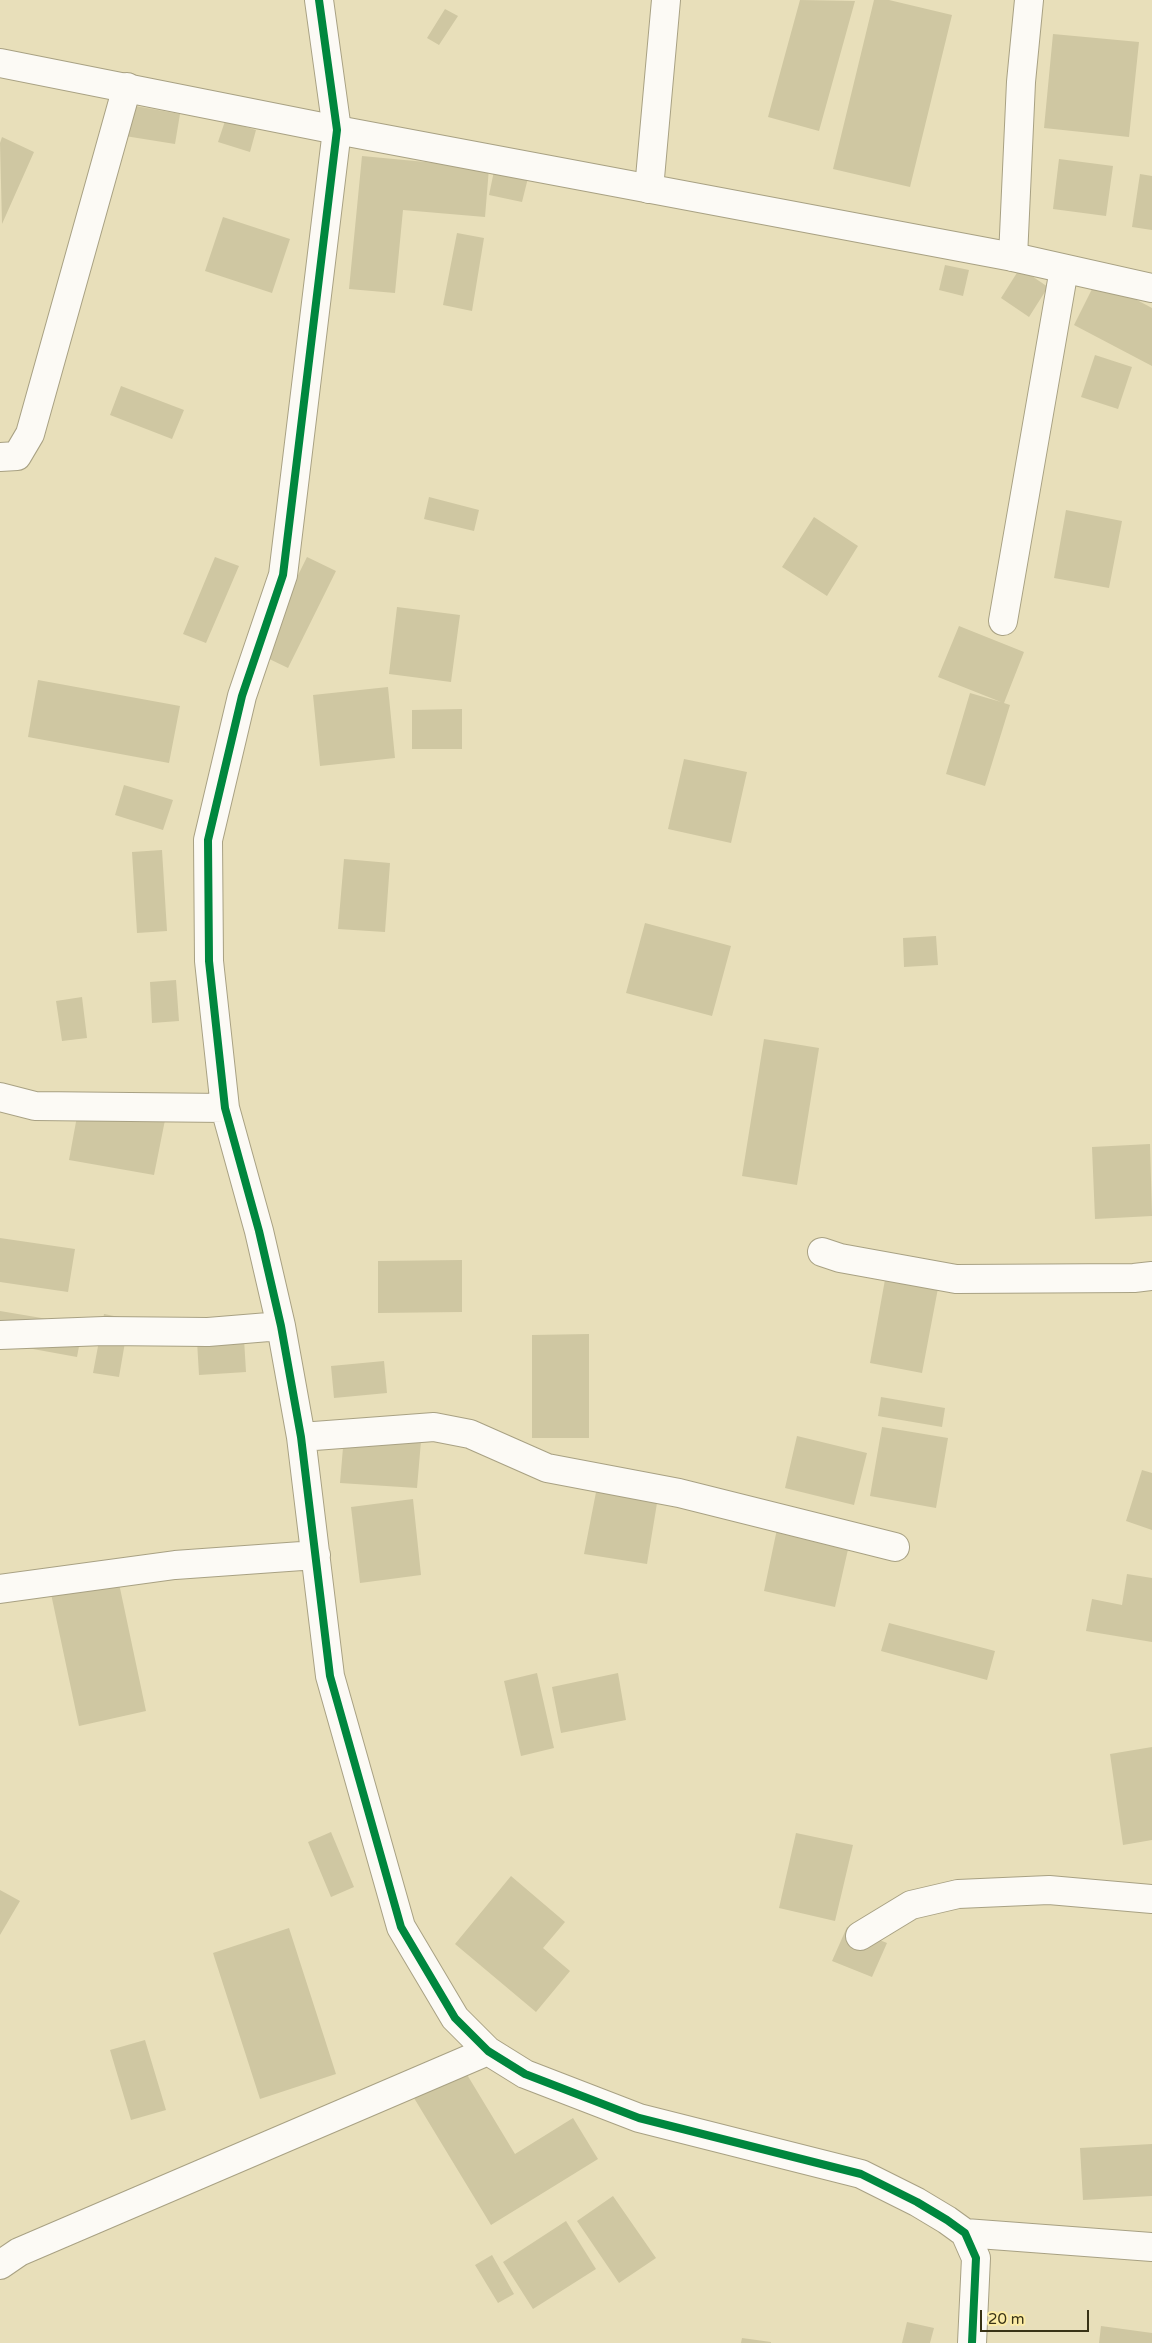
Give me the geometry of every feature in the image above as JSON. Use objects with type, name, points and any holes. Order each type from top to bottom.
[{"type":"street","points":[[319,0],[337,130],[283,575],[242,696],[208,840],[209,961],[225,1108],[259,1232],[280,1326],[301,1437],[330,1676],[401,1927],[455,2018],[488,2051],[525,2074],[640,2118],[861,2174],[917,2202],[965,2233],[1152,2247]]},
{"type":"street","points":[[649,189],[666,0]]},
{"type":"street","points":[[1013,257],[1021,82],[1029,0]]},
{"type":"street","points":[[0,63],[337,130],[1013,257],[1152,288]]},
{"type":"street","points":[[0,457],[17,456],[30,434],[127,87]]},
{"type":"street","points":[[1003,621],[1064,269]]},
{"type":"street","points":[[0,1097],[35,1106],[225,1108]]},
{"type":"street","points":[[822,1252],[840,1258],[956,1279],[1134,1278],[1152,1276]]},
{"type":"street","points":[[0,1335],[104,1331],[208,1332],[280,1326]]},
{"type":"street","points":[[301,1437],[434,1427],[470,1434],[548,1468],[679,1493],[895,1547]]},
{"type":"street","points":[[0,1589],[175,1565],[316,1555]]},
{"type":"street","points":[[860,1936],[911,1905],[958,1894],[1049,1890],[1152,1899]]},
{"type":"street","points":[[0,2265],[19,2252],[488,2051]]},
{"type":"street","points":[[965,2233],[976,2258],[972,2343]]},
{"type":"building","points":[[800,0],[855,1],[819,131],[768,117]]},
{"type":"building","points":[[874,0],[889,0],[952,15],[910,187],[833,169]]},
{"type":"building","points":[[445,9],[458,16],[439,45],[427,38]]},
{"type":"building","points":[[1053,34],[1139,42],[1129,137],[1044,128]]},
{"type":"building","points":[[130,105],[180,114],[175,144],[125,136]]},
{"type":"building","points":[[225,121],[256,130],[250,152],[218,142]]},
{"type":"building","points":[[2,137],[34,152],[2,224],[0,143]]},
{"type":"building","points":[[362,156],[489,168],[485,217],[403,210],[395,293],[349,289]]},
{"type":"building","points":[[1059,159],[1113,166],[1106,216],[1053,209]]},
{"type":"building","points":[[494,171],[528,178],[522,202],[489,195]]},
{"type":"building","points":[[1140,174],[1152,176],[1152,230],[1132,227]]},
{"type":"building","points":[[223,217],[290,239],[272,293],[205,271]]},
{"type":"building","points":[[457,233],[484,238],[472,311],[443,305]]},
{"type":"building","points":[[945,265],[969,270],[963,296],[939,290]]},
{"type":"building","points":[[1020,268],[1048,287],[1029,317],[1001,298]]},
{"type":"building","points":[[1097,279],[1152,308],[1152,366],[1074,325]]},
{"type":"building","points":[[1095,355],[1132,367],[1118,409],[1081,397]]},
{"type":"building","points":[[121,386],[184,410],[172,439],[110,415]]},
{"type":"building","points":[[429,497],[479,510],[474,531],[424,519]]},
{"type":"building","points":[[1066,510],[1122,521],[1109,588],[1054,578]]},
{"type":"building","points":[[814,517],[858,546],[827,596],[782,567]]},
{"type":"building","points":[[215,557],[239,566],[206,643],[183,634]]},
{"type":"building","points":[[307,557],[336,571],[288,668],[259,654]]},
{"type":"building","points":[[397,607],[460,615],[451,682],[389,674]]},
{"type":"building","points":[[959,626],[1024,652],[1004,703],[1010,705],[985,786],[946,774],[970,693],[1001,702],[938,677]]},
{"type":"building","points":[[38,680],[180,706],[169,763],[28,737]]},
{"type":"building","points":[[388,687],[395,758],[320,766],[313,695]]},
{"type":"building","points":[[462,709],[462,749],[412,749],[412,710]]},
{"type":"building","points":[[684,759],[747,772],[731,843],[668,829]]},
{"type":"building","points":[[124,785],[173,800],[163,830],[115,815]]},
{"type":"building","points":[[162,850],[167,931],[137,933],[132,852]]},
{"type":"building","points":[[344,859],[390,863],[385,932],[338,929]]},
{"type":"building","points":[[645,923],[731,946],[712,1016],[626,993]]},
{"type":"building","points":[[936,936],[938,965],[904,967],[903,938]]},
{"type":"building","points":[[176,980],[179,1021],[152,1023],[150,982]]},
{"type":"building","points":[[82,997],[87,1038],[62,1041],[56,1001]]},
{"type":"building","points":[[764,1039],[819,1048],[797,1185],[742,1176]]},
{"type":"building","points":[[80,1100],[166,1115],[154,1175],[69,1160]]},
{"type":"building","points":[[1150,1144],[1152,1216],[1095,1219],[1092,1147]]},
{"type":"building","points":[[0,1238],[75,1249],[68,1292],[0,1282]]},
{"type":"building","points":[[462,1260],[462,1312],[378,1313],[378,1261]]},
{"type":"building","points":[[886,1274],[939,1283],[922,1373],[870,1363]]},
{"type":"building","points":[[0,1311],[83,1325],[77,1357],[0,1343]]},
{"type":"building","points":[[104,1314],[129,1319],[119,1377],[93,1373]]},
{"type":"building","points":[[243,1322],[246,1372],[199,1375],[196,1324]]},
{"type":"building","points":[[589,1334],[589,1438],[532,1438],[532,1335]]},
{"type":"building","points":[[384,1361],[387,1393],[334,1398],[331,1366]]},
{"type":"building","points":[[881,1397],[945,1408],[942,1427],[878,1416]]},
{"type":"building","points":[[882,1427],[948,1438],[936,1508],[870,1496]]},
{"type":"building","points":[[344,1436],[421,1441],[417,1488],[340,1483]]},
{"type":"building","points":[[797,1436],[867,1453],[854,1505],[785,1488]]},
{"type":"building","points":[[1142,1470],[1152,1473],[1152,1530],[1126,1521]]},
{"type":"building","points":[[597,1487],[658,1497],[647,1564],[584,1554]]},
{"type":"building","points":[[413,1499],[421,1575],[360,1583],[351,1507]]},
{"type":"building","points":[[777,1529],[849,1545],[835,1607],[764,1591]]},
{"type":"building","points":[[117,1574],[146,1711],[79,1726],[50,1589]]},
{"type":"building","points":[[1127,1574],[1152,1578],[1152,1642],[1086,1631],[1092,1599],[1122,1605]]},
{"type":"building","points":[[889,1623],[995,1651],[987,1680],[881,1651]]},
{"type":"building","points":[[537,1673],[554,1748],[521,1756],[504,1681]]},
{"type":"building","points":[[618,1673],[626,1720],[561,1733],[552,1687]]},
{"type":"building","points":[[1152,1747],[1152,1840],[1123,1845],[1110,1754]]},
{"type":"building","points":[[331,1832],[354,1887],[331,1897],[308,1842]]},
{"type":"building","points":[[796,1833],[853,1845],[835,1921],[779,1908]]},
{"type":"building","points":[[511,1876],[565,1922],[543,1948],[570,1971],[536,2012],[455,1944]]},
{"type":"building","points":[[0,1890],[20,1901],[0,1935]]},
{"type":"building","points":[[847,1927],[887,1943],[872,1977],[832,1961]]},
{"type":"building","points":[[289,1928],[336,2074],[260,2099],[213,1953]]},
{"type":"building","points":[[145,2040],[166,2110],[131,2120],[110,2050]]},
{"type":"building","points":[[463,2068],[515,2154],[573,2118],[598,2159],[491,2225],[414,2098]]},
{"type":"building","points":[[1152,2144],[1152,2196],[1083,2200],[1080,2148]]},
{"type":"building","points":[[613,2196],[656,2258],[619,2283],[577,2221]]},
{"type":"building","points":[[566,2221],[596,2269],[533,2309],[503,2262]]},
{"type":"building","points":[[492,2255],[514,2294],[498,2303],[475,2265]]},
{"type":"building","points":[[907,2322],[934,2328],[930,2343],[902,2343]]},
{"type":"building","points":[[1101,2326],[1152,2333],[1152,2343],[1099,2343]]},
{"type":"building","points":[[742,2338],[771,2342],[771,2343],[741,2343]]},
{"type":"cycle path","points":[[319,0],[337,130],[283,575],[242,696],[208,840],[209,961],[225,1108],[259,1231],[281,1326],[301,1437],[330,1676],[401,1927],[455,2018],[488,2051],[525,2074],[639,2118],[861,2174],[917,2202],[947,2220],[965,2233],[976,2258],[972,2343]]}]
